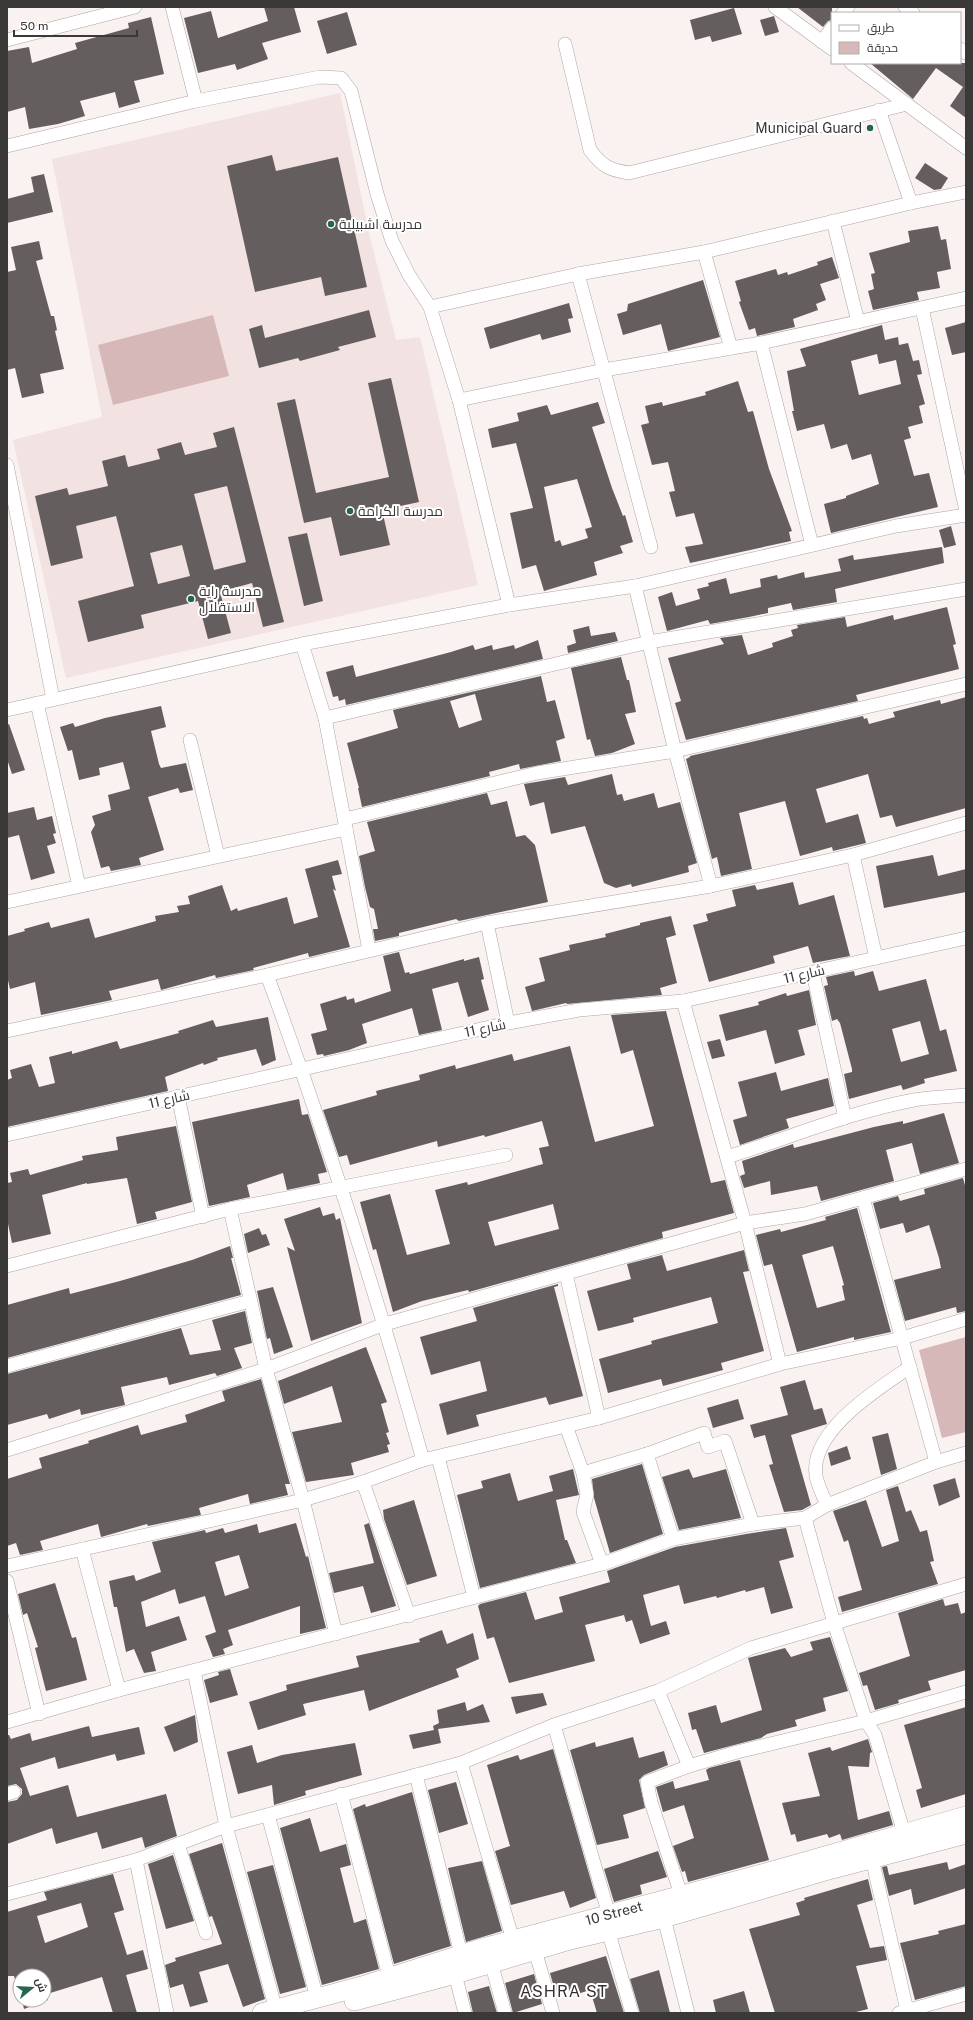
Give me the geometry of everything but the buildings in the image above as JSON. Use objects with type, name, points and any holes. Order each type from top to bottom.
[{"type":"main road","name":"10 Street","points":[[269,2011],[312,2006],[455,1974],[489,1955],[526,1942],[609,1923],[664,1918],[832,1869],[872,1859],[907,1841],[966,1816]]},
{"type":"main road","name":"10 Street","points":[[609,1923],[681,1895],[769,1872],[907,1841],[966,1834]]},
{"type":"main road","name":"10 Street","points":[[312,2006],[390,1976],[461,1954],[489,1955]]},
{"type":"street","points":[[7,40],[134,7]]},
{"type":"street","points":[[172,7],[196,101]]},
{"type":"street","points":[[776,7],[827,45],[831,31]]},
{"type":"street","points":[[565,44],[590,150],[598,161],[612,170],[629,173],[907,104]]},
{"type":"street","points":[[852,64],[966,148]]},
{"type":"street","points":[[7,146],[196,101],[320,77],[341,78],[351,91],[377,194],[392,241],[409,275],[430,307],[459,400],[509,605]]},
{"type":"street","points":[[879,110],[911,202]]},
{"type":"street","points":[[430,307],[578,274],[704,252],[911,202],[966,192]]},
{"type":"street","points":[[833,221],[858,322]]},
{"type":"street","points":[[704,252],[731,348]]},
{"type":"street","points":[[578,274],[651,547]]},
{"type":"street","points":[[459,400],[604,370],[761,343],[966,298]]},
{"type":"street","points":[[922,308],[966,511]]},
{"type":"street","points":[[761,343],[812,545]]},
{"type":"street","points":[[7,465],[53,699]]},
{"type":"street","points":[[7,710],[302,644],[509,605],[635,586],[896,526],[966,515]]},
{"type":"street","points":[[635,586],[711,886]]},
{"type":"street","points":[[325,718],[649,642],[966,589]]},
{"type":"street","points":[[302,644],[325,718],[369,950]]},
{"type":"street","points":[[7,902],[218,856],[346,824],[537,773],[676,751],[966,684]]},
{"type":"street","points":[[36,703],[79,886]]},
{"type":"street","points":[[190,740],[218,856]]},
{"type":"street","points":[[7,1031],[267,975],[487,923],[711,886],[853,855],[966,823]]},
{"type":"street","points":[[853,855],[876,958]]},
{"type":"street","points":[[487,923],[508,1023]]},
{"type":"street","name":"شارع 11","points":[[7,1135],[508,1023],[578,1010],[683,1001],[966,938]]},
{"type":"street","points":[[813,972],[845,1118]]},
{"type":"street","points":[[267,975],[302,1069],[341,1187],[385,1324],[423,1460]]},
{"type":"street","points":[[683,1001],[745,1224],[780,1364]]},
{"type":"street","points":[[727,1157],[845,1118],[915,1100],[966,1095]]},
{"type":"street","points":[[178,1096],[203,1217]]},
{"type":"street","points":[[7,1266],[230,1209],[506,1155]]},
{"type":"street","points":[[7,1450],[266,1369],[385,1324],[745,1224],[805,1214],[966,1169]]},
{"type":"street","points":[[863,1198],[936,1462]]},
{"type":"street","points":[[230,1209],[266,1369],[303,1500],[336,1634]]},
{"type":"street","points":[[566,1274],[599,1418]]},
{"type":"street","points":[[7,1366],[250,1301]]},
{"type":"street","points":[[7,1566],[303,1500],[363,1482],[423,1460],[599,1418],[780,1364],[902,1338],[966,1318]]},
{"type":"street","points":[[827,1505],[816,1476],[817,1454],[830,1432],[860,1403],[910,1366]]},
{"type":"street","points":[[566,1426],[583,1473],[587,1494],[583,1512],[602,1564]]},
{"type":"street","points":[[583,1473],[646,1454],[704,1433],[708,1447],[725,1442],[753,1524]]},
{"type":"street","points":[[7,1722],[119,1690],[409,1616],[474,1597],[602,1564],[673,1539],[753,1524],[805,1518],[827,1505],[936,1462],[966,1453]]},
{"type":"street","points":[[646,1454],[673,1539]]},
{"type":"street","points":[[438,1457],[474,1597]]},
{"type":"street","points":[[363,1482],[409,1616]]},
{"type":"street","points":[[805,1518],[834,1623],[866,1721],[874,1735],[907,1841]]},
{"type":"street","points":[[82,1549],[119,1690]]},
{"type":"street","points":[[7,1581],[39,1714]]},
{"type":"street","points":[[7,1894],[136,1860],[226,1826],[461,1763],[554,1725],[658,1691],[751,1648],[966,1584]]},
{"type":"street","points":[[194,1671],[226,1826],[269,2011]]},
{"type":"street","points":[[658,1691],[689,1766]]},
{"type":"street","points":[[681,1895],[651,1802],[647,1782],[689,1766],[737,1752],[866,1721],[966,1692]]},
{"type":"street","points":[[554,1725],[609,1923],[632,2013]]},
{"type":"street","points":[[461,1763],[553,2013]]},
{"type":"street","points":[[416,1775],[461,1954]]},
{"type":"street","points":[[341,1794],[390,1976]]},
{"type":"street","points":[[268,1815],[312,2006]]},
{"type":"street","points":[[178,1844],[206,1933]]},
{"type":"street","points":[[872,1859],[903,2012],[966,1994]]},
{"type":"street","points":[[136,1860],[167,2013]]},
{"type":"street","points":[[664,1918],[688,2013]]},
{"type":"street","points":[[489,1955],[505,2013]]},
{"type":"street","points":[[455,1974],[465,2013]]},
{"type":"shaded area","points":[[340,93],[369,233],[396,340],[420,337],[478,585],[66,678],[13,440],[102,417],[52,159]]},
{"type":"green space","points":[[213,315],[229,376],[113,405],[98,345]]},
{"type":"green space","points":[[966,1337],[966,1432],[942,1438],[919,1350]]},
{"type":"place","name":"Municipal Guard","points":[[870,128]]},
{"type":"place","name":"مدرسة اشبيلية","points":[[331,224]]},
{"type":"place","name":"مدرسة الكرامة","points":[[350,511]]},
{"type":"place","name":"مدرسة راية الاستقلال","points":[[191,599]]},
{"type":"district","name":"ASHRA ST","points":[[564,1991]]}]
